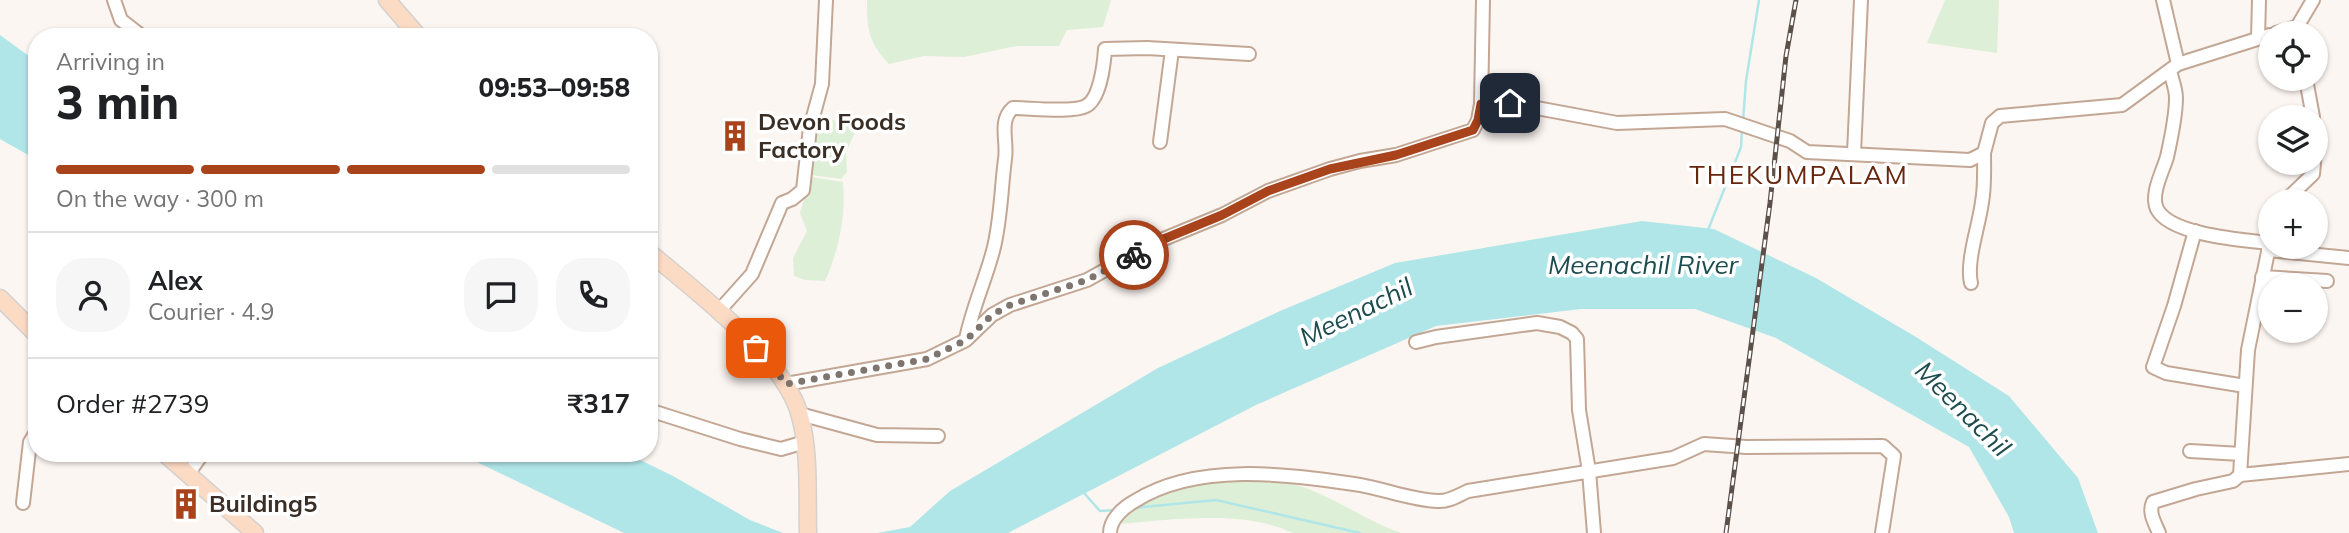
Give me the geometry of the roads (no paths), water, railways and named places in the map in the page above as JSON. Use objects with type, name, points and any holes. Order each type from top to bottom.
[{"type":"main road","points":[[387,0],[411,28]]},
{"type":"main road","points":[[658,260],[768,360],[786,384],[800,414],[805,444],[808,533]]},
{"type":"main road","points":[[0,298],[28,326]]},
{"type":"main road","points":[[174,462],[256,533]]},
{"type":"street","points":[[114,0],[121,20],[131,28]]},
{"type":"street","points":[[718,312],[752,274],[782,203],[803,190],[810,128],[822,84],[826,0]]},
{"type":"street","points":[[786,384],[927,359],[966,340],[992,315],[1010,305],[1087,280],[1154,243],[1222,215],[1268,191],[1330,169],[1396,155],[1473,130],[1481,104],[1483,0]]},
{"type":"street","points":[[1854,153],[1861,0]]},
{"type":"street","points":[[2163,0],[2176,96],[2167,156],[2156,197],[2157,209],[2166,219],[2195,231],[2258,243]]},
{"type":"street","points":[[2259,0],[2262,21]]},
{"type":"street","points":[[2303,21],[2314,0]]},
{"type":"street","points":[[1971,283],[1968,269],[1983,199],[1984,153],[1992,123],[2000,116],[2122,105],[2174,67],[2258,39]]},
{"type":"street","points":[[966,340],[971,316],[993,251],[1007,150],[1004,121],[1007,114],[1013,108],[1058,109],[1084,107],[1089,104],[1100,82],[1105,49],[1249,54]]},
{"type":"street","points":[[1160,142],[1172,50]]},
{"type":"street","points":[[1481,104],[1510,103],[1617,123],[1708,118],[1742,123],[1790,141],[1807,152],[1970,160],[1984,153]]},
{"type":"street","points":[[2297,189],[2312,175]]},
{"type":"street","points":[[2195,231],[2153,367],[2177,375],[2245,386]]},
{"type":"street","points":[[2328,255],[2349,258]]},
{"type":"street","points":[[2240,475],[2248,350],[2258,298]]},
{"type":"street","points":[[1416,342],[1537,323],[1560,327],[1572,333],[1577,339],[1579,410],[1589,471],[1594,533]]},
{"type":"street","points":[[658,413],[740,439],[782,449],[805,444]]},
{"type":"street","points":[[800,414],[877,435],[938,436]]},
{"type":"street","points":[[1110,530],[1125,507],[1147,493],[1176,482],[1252,474],[1280,474],[1356,484],[1411,498],[1442,502],[1468,491],[1673,458],[1704,444],[1746,447],[1883,446],[1894,456],[1882,533]]},
{"type":"street","points":[[2190,451],[2241,454]]},
{"type":"street","points":[[23,503],[28,459]]},
{"type":"street","points":[[188,474],[197,462]]},
{"type":"street","points":[[2159,533],[2151,514],[2153,502],[2233,481],[2240,475],[2349,464]]},
{"type":"water","points":[[0,35],[28,55],[28,155],[0,139]]},
{"type":"water","name":"Meenachil River","points":[[1642,221],[1714,229],[1816,278],[2009,396],[2078,478],[2098,533],[2014,533],[2009,517],[1969,447],[1776,338],[1695,309],[1581,309],[1436,326],[1256,405],[1008,533],[877,533],[910,527],[950,491],[1158,368],[1280,311],[1395,263]]},
{"type":"water","points":[[477,462],[644,462],[750,520],[783,533],[624,533]]},
{"type":"waterway","points":[[1743,121],[1746,81],[1759,0]]},
{"type":"waterway","points":[[1708,230],[1741,147],[1742,128]]},
{"type":"waterway","points":[[1084,493],[1100,511],[1116,510]]},
{"type":"waterway","points":[[1133,508],[1216,500],[1360,533]]},
{"type":"railway","points":[[1726,533],[1770,203],[1786,56],[1796,0]]},
{"type":"place","name":"Devon Foods Factory","points":[[735,136]]},
{"type":"place","name":"Building5","points":[[186,504]]},
{"type":"district","name":"THEKUMPALAM","points":[[1799,175]]},
{"type":"water label","name":"Meenachil","points":[[1356,312]]},
{"type":"water label","name":"Meenachil","points":[[1963,409]]}]
